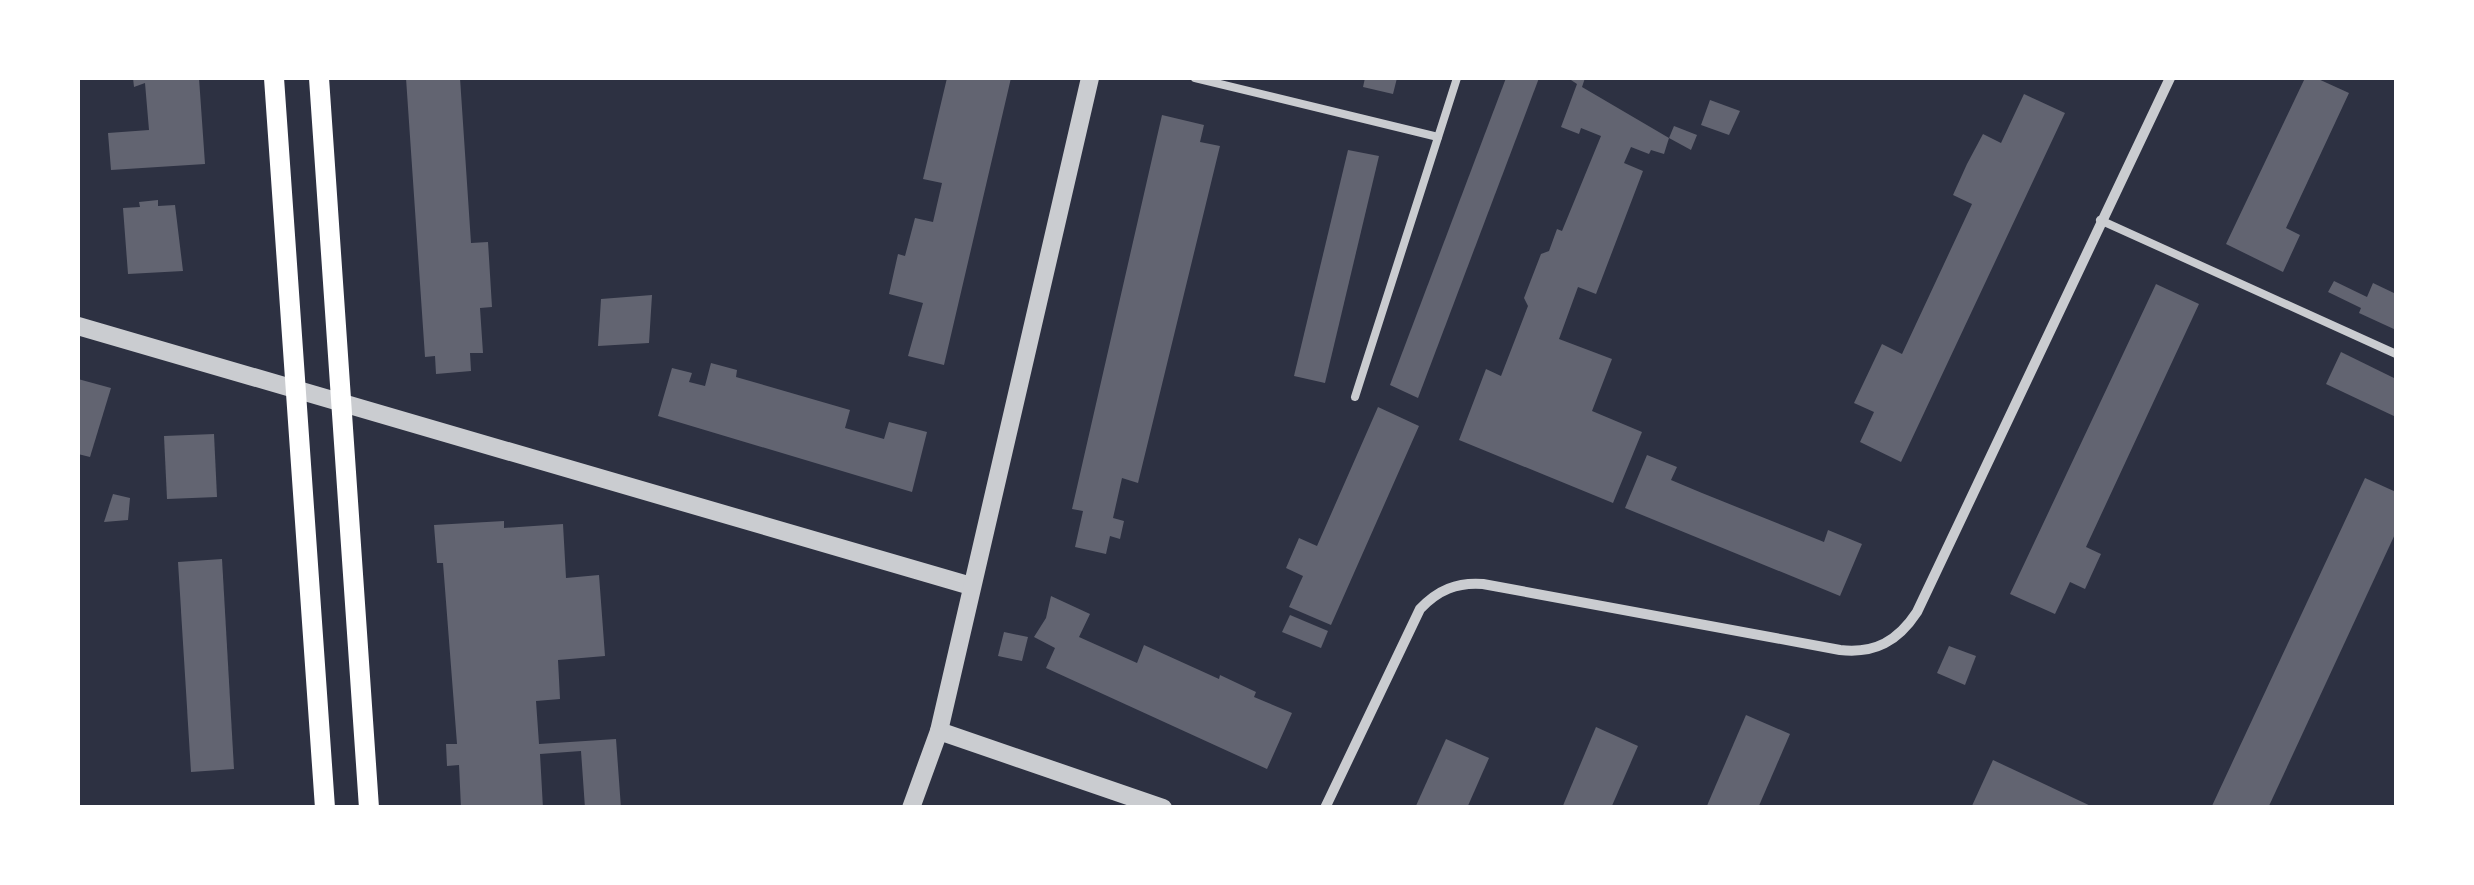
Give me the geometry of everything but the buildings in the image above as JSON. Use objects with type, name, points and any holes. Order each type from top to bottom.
[{"type":"main road","points":[[274,78],[325,808]]},
{"type":"main road","points":[[318,78],[369,808]]},
{"type":"street","points":[[910,808],[940,731],[1090,78]]},
{"type":"street","points":[[1326,808],[1420,609],[1443,590],[1458,585],[1484,584],[1857,652],[1899,636],[1917,612],[2170,78]]},
{"type":"street","points":[[78,326],[971,586]]},
{"type":"street","points":[[940,731],[1164,808]]},
{"type":"lane","points":[[1195,78],[1438,137]]},
{"type":"lane","points":[[1355,397],[1457,78]]},
{"type":"lane","points":[[2100,220],[2396,354]]}]
